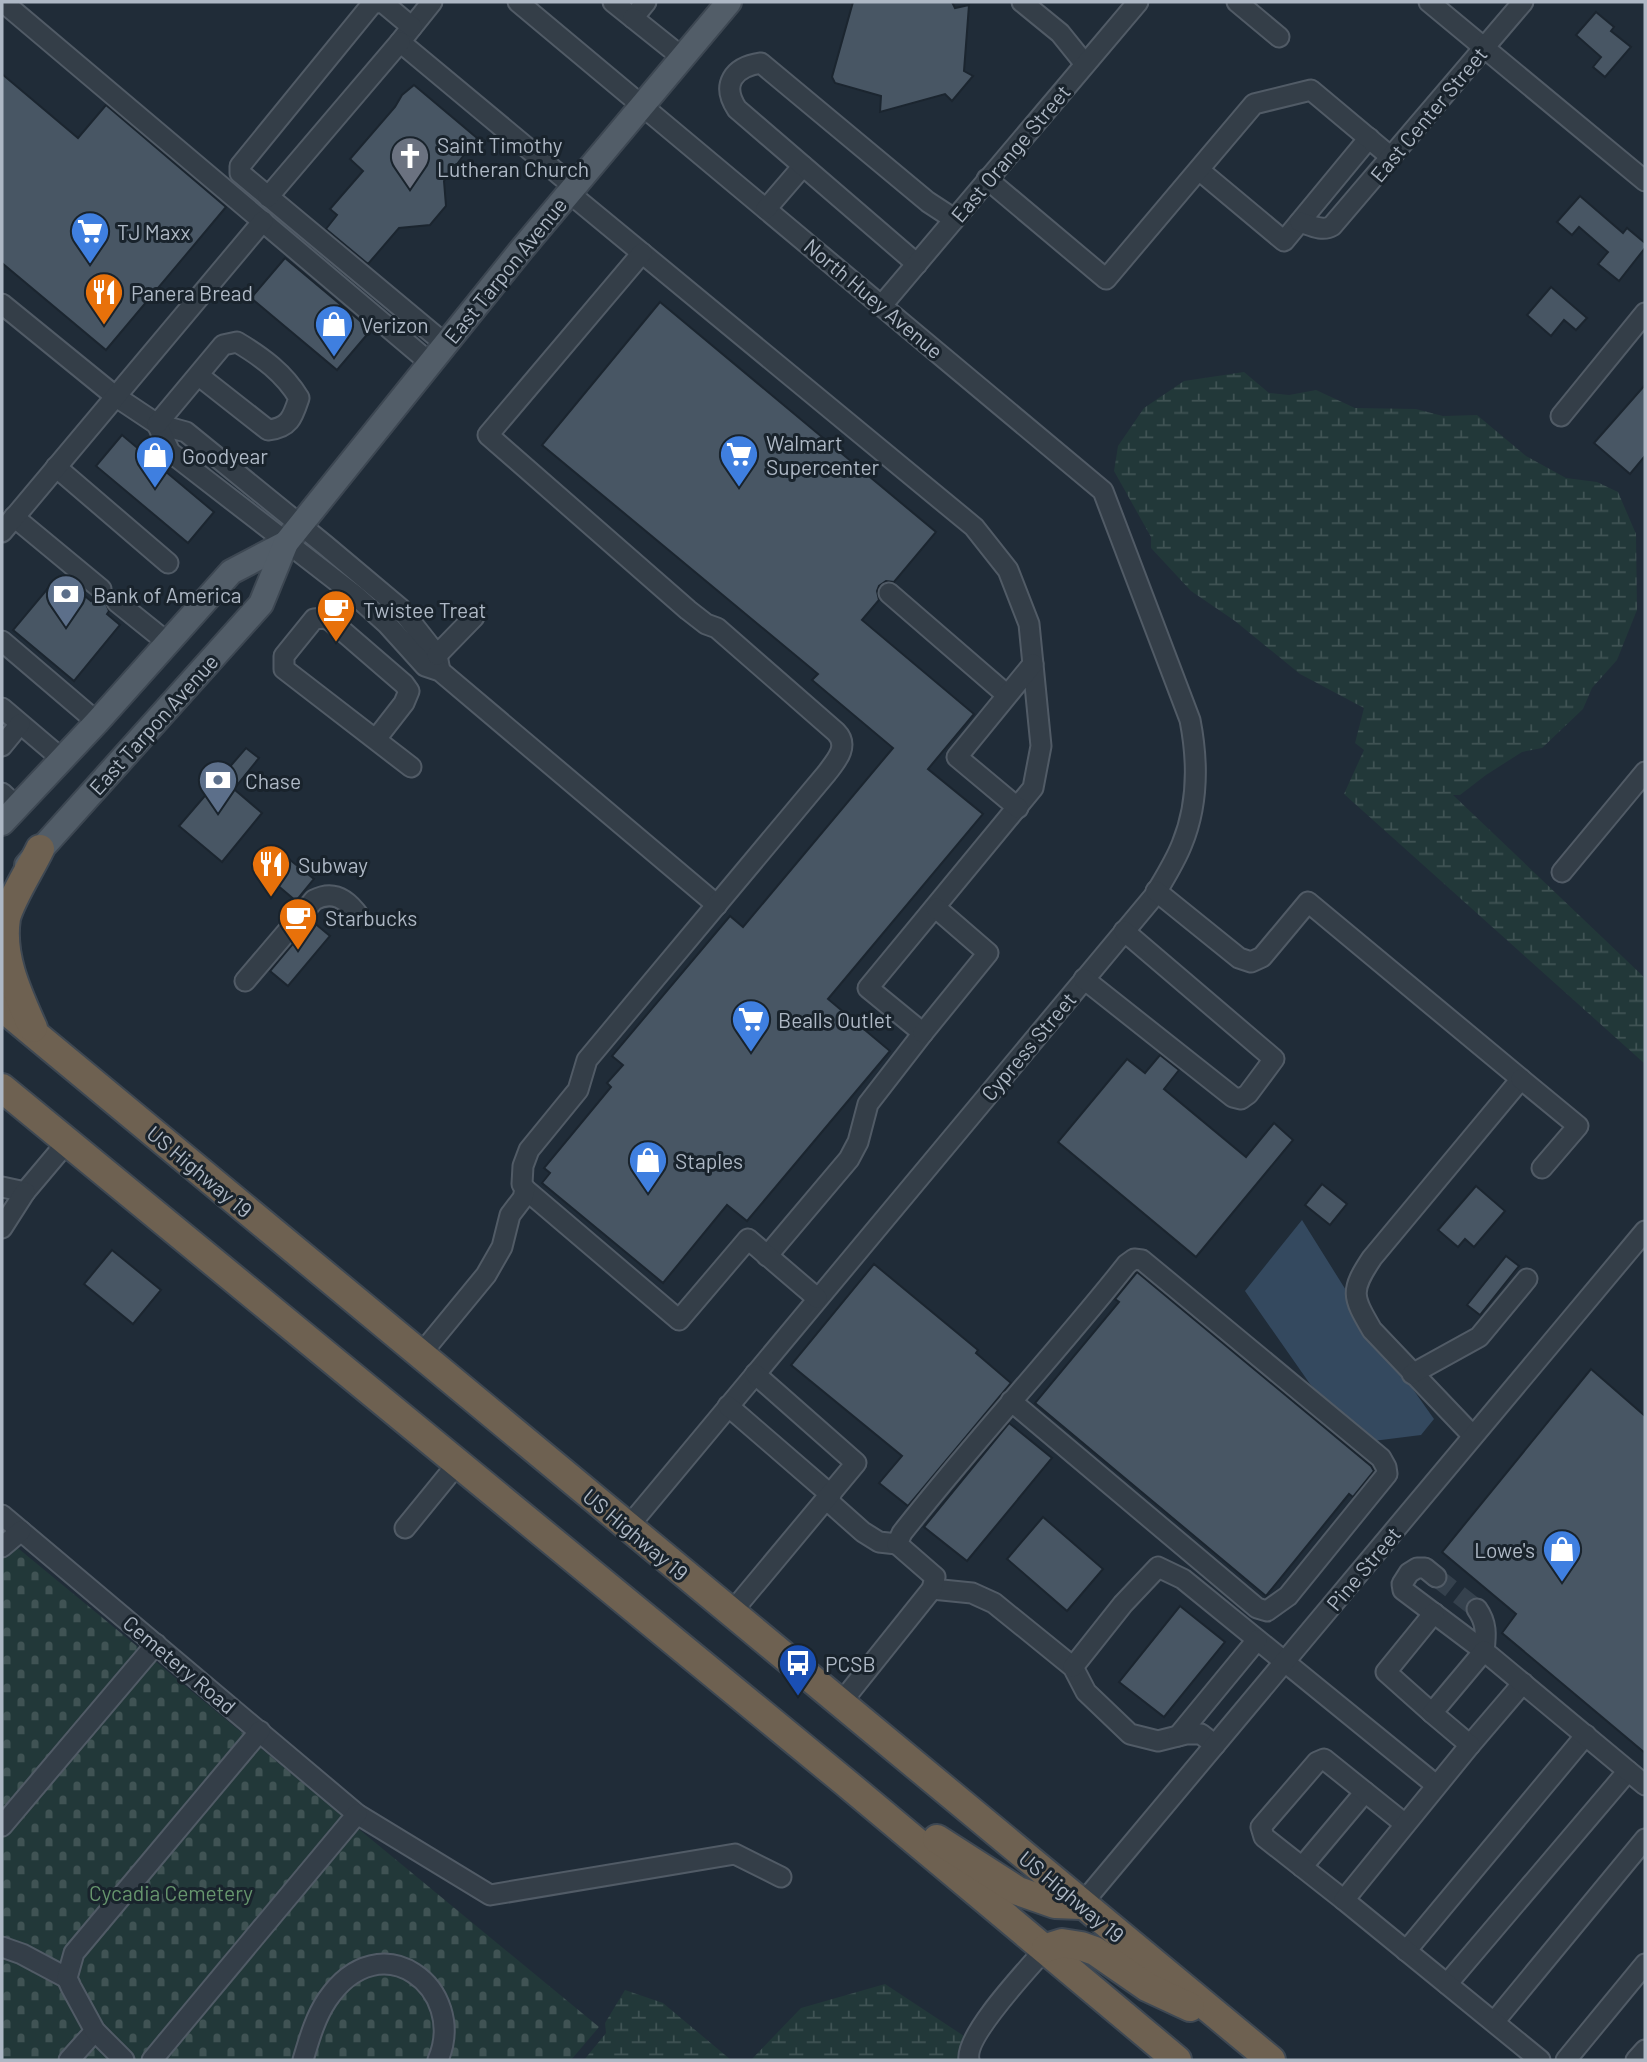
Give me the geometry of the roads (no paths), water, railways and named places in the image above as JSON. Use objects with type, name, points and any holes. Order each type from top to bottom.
[{"type":"highway","points":[[36,1034],[10,977],[4,944],[6,917],[40,849]]},
{"type":"highway","name":"US Highway 19","points":[[2,1007],[1271,2060]]},
{"type":"highway","points":[[2,1088],[1046,1948],[1177,2060]]},
{"type":"highway","points":[[845,1782],[1018,1891],[1055,1904],[1082,1905]]},
{"type":"highway","points":[[1046,1948],[1062,1943],[1095,1951],[1147,1987],[1224,2022]]},
{"type":"main road","name":"East Tarpon Avenue","points":[[2,893],[261,604],[293,534],[571,189],[729,2]]},
{"type":"main road","name":"East Tarpon Avenue","points":[[7,808],[62,759],[231,572],[293,534]]},
{"type":"street","points":[[3,2],[263,221],[437,353]]},
{"type":"street","points":[[437,353],[240,173],[240,166],[372,4],[382,2],[406,34],[571,189],[642,253],[974,527],[1008,570],[1029,624],[1041,746],[1033,788],[868,988],[923,1033]]},
{"type":"street","points":[[268,197],[432,2]]},
{"type":"street","name":"North Huey Avenue","points":[[518,2],[1103,491]]},
{"type":"street","points":[[613,2],[683,58]]},
{"type":"street","points":[[633,18],[646,2]]},
{"type":"street","points":[[1021,2],[1060,33],[1085,64]]},
{"type":"street","points":[[1237,2],[1279,37]]},
{"type":"street","points":[[1429,2],[1645,181]]},
{"type":"street","name":"East Center Street","points":[[1300,222],[1326,229],[1332,226],[1523,2]]},
{"type":"street","name":"East Orange Street","points":[[883,305],[1085,64],[1128,5]]},
{"type":"street","points":[[917,264],[737,109],[730,98],[728,88],[732,78],[743,68],[761,63],[928,202],[954,219]]},
{"type":"street","points":[[988,178],[1106,279],[1254,104],[1311,90],[1391,157]]},
{"type":"street","points":[[1199,170],[1284,241],[1369,138]]},
{"type":"street","points":[[766,209],[803,166]]},
{"type":"street","points":[[101,589],[8,524],[263,221]]},
{"type":"street","points":[[642,253],[488,435],[688,610],[706,624],[717,628],[841,737],[842,747],[838,758],[587,1060],[578,1090],[529,1150],[523,1166],[522,1184],[679,1320],[748,1239],[817,1298]]},
{"type":"street","points":[[2,304],[115,396],[157,424],[187,432],[293,534],[400,608],[438,663],[717,905]]},
{"type":"street","points":[[1560,416],[1645,313]]},
{"type":"street","points":[[157,424],[223,345],[237,342],[288,380],[299,398],[292,417],[280,429],[268,430],[198,375]]},
{"type":"street","points":[[56,467],[168,563]]},
{"type":"street","name":"Cypress Street","points":[[628,1527],[1124,931],[1156,891],[1185,837],[1195,792],[1195,744],[1191,720],[1103,491]]},
{"type":"street","points":[[890,593],[1007,695]]},
{"type":"street","points":[[117,602],[168,643]]},
{"type":"street","points":[[438,663],[474,617]]},
{"type":"street","points":[[376,739],[404,703],[409,691],[331,621],[324,618],[314,619],[284,656],[284,669],[411,767]]},
{"type":"street","points":[[2,641],[97,722]]},
{"type":"street","points":[[1018,807],[957,757],[1033,664]]},
{"type":"street","points":[[2,708],[62,759]]},
{"type":"street","points":[[2,747],[20,724]]},
{"type":"street","points":[[1562,872],[1645,772]]},
{"type":"street","points":[[1156,891],[1239,958],[1251,962],[1262,957],[1308,902],[1577,1126],[1542,1168]]},
{"type":"street","points":[[245,981],[314,900],[336,895],[353,907],[359,916]]},
{"type":"street","points":[[767,1256],[849,1159],[858,1142],[868,1104],[988,953],[936,908]]},
{"type":"street","points":[[1084,979],[1233,1097],[1241,1099],[1248,1094],[1274,1059],[1124,931]]},
{"type":"street","points":[[1473,1436],[1372,1330],[1354,1294],[1358,1279],[1372,1258],[1521,1079]]},
{"type":"street","points":[[2,1228],[25,1192],[68,1141]]},
{"type":"street","points":[[2,1187],[25,1192]]},
{"type":"street","points":[[421,1354],[486,1275],[502,1247],[510,1216],[523,1198],[525,1189]]},
{"type":"street","name":"Pine Street","points":[[1082,1905],[1645,1231]]},
{"type":"street","points":[[897,1544],[902,1533],[949,1473],[1011,1401],[1082,1321],[1126,1264],[1134,1259],[1142,1259],[1381,1458],[1387,1474],[1288,1596],[1267,1611],[1257,1608],[1011,1401]]},
{"type":"street","points":[[1412,1374],[1479,1337],[1527,1279]]},
{"type":"street","points":[[731,1613],[856,1463],[755,1374]]},
{"type":"street","points":[[728,1406],[863,1532],[879,1542],[897,1544],[935,1577],[932,1589],[840,1704]]},
{"type":"street","points":[[405,1528],[458,1463]]},
{"type":"street","name":"Cemetery Road","points":[[2,1515],[156,1644],[256,1721],[357,1814],[489,1895],[735,1854],[780,1877]]},
{"type":"street","points":[[2,1546],[21,1531]]},
{"type":"street","points":[[1073,1667],[1123,1604],[1158,1567],[1183,1579],[1436,1785]]},
{"type":"street","points":[[1436,1577],[1425,1568],[1417,1567],[1402,1584],[1403,1590],[1484,1651],[1645,1785]]},
{"type":"street","points":[[932,1589],[972,1593],[994,1603],[1073,1667],[1086,1692],[1130,1734],[1158,1741],[1201,1734],[1215,1745]]},
{"type":"street","points":[[1432,1713],[1484,1651],[1486,1630],[1483,1617],[1477,1609]]},
{"type":"street","points":[[1434,1613],[1386,1672],[1470,1745]]},
{"type":"street","points":[[1178,1736],[1257,1640]]},
{"type":"street","points":[[2,1826],[156,1644]]},
{"type":"street","points":[[1344,1900],[1436,1785],[1523,1683]]},
{"type":"street","points":[[67,1978],[74,1953],[256,1721]]},
{"type":"street","points":[[1406,1951],[1586,1735]]},
{"type":"street","points":[[1405,1824],[1324,1759],[1317,1762],[1261,1827],[1264,1837],[1540,2060]]},
{"type":"street","points":[[1447,1984],[1628,1771]]},
{"type":"street","points":[[1302,1867],[1365,1792]]},
{"type":"street","points":[[152,2060],[357,1814]]},
{"type":"street","points":[[1494,2022],[1645,1839]]},
{"type":"street","points":[[2,1947],[22,1954],[67,1978],[95,2031],[124,2060]]},
{"type":"street","points":[[969,2060],[968,2053],[977,2031],[1046,1948]]},
{"type":"street","points":[[303,2060],[317,2020],[332,1993],[359,1969],[384,1963],[410,1969],[437,2002],[445,2030],[438,2060]]},
{"type":"street","points":[[1566,2060],[1645,1964]]},
{"type":"street","points":[[69,2060],[95,2031]]},
{"type":"street","points":[[1636,2060],[1645,2049]]},
{"type":"water","points":[[1302,1220],[1369,1327],[1434,1419],[1421,1435],[1365,1442],[1310,1384],[1245,1291]]},
{"type":"tunnel","points":[[1436,1577],[1477,1609]]},
{"type":"place","name":"Saint Timothy Lutheran Church","points":[[410,190]]},
{"type":"place","name":"TJ Maxx","points":[[90,265]]},
{"type":"place","name":"Panera Bread","points":[[104,326]]},
{"type":"place","name":"Verizon","points":[[334,358]]},
{"type":"place","name":"Walmart Supercenter","points":[[739,488]]},
{"type":"place","name":"Goodyear","points":[[155,489]]},
{"type":"place","name":"Bank of America","points":[[66,628]]},
{"type":"place","name":"Twistee Treat","points":[[336,643]]},
{"type":"place","name":"Chase","points":[[218,814]]},
{"type":"place","name":"Subway","points":[[271,898]]},
{"type":"place","name":"Starbucks","points":[[298,951]]},
{"type":"place","name":"Bealls Outlet","points":[[751,1053]]},
{"type":"place","name":"Staples","points":[[648,1194]]},
{"type":"place","name":"Lowe's","points":[[1562,1583]]},
{"type":"place","name":"PCSB","points":[[798,1697]]},
{"type":"park label","name":"Cycadia Cemetery","points":[[171,1892]]}]
